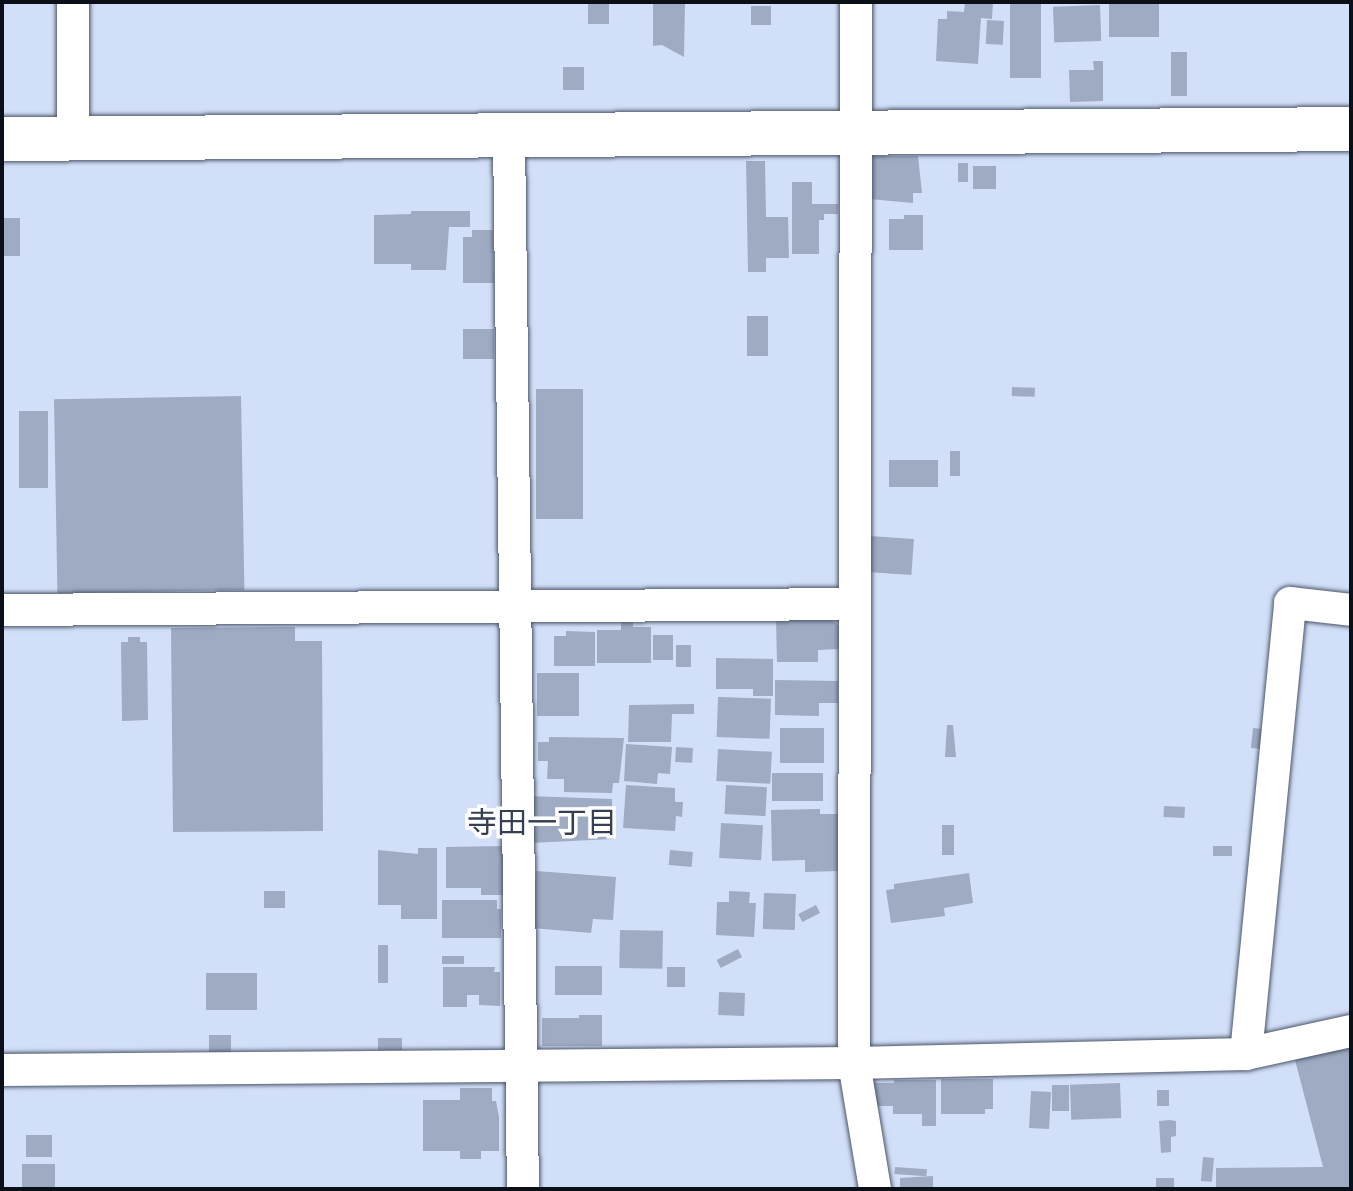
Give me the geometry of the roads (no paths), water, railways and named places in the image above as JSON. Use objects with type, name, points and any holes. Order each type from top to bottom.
[{"type":"street","points":[[73,2],[73,139]]},
{"type":"street","points":[[856,2],[854,1063],[875,1189]]},
{"type":"street","points":[[2,139],[1351,129]]},
{"type":"street","points":[[509,137],[523,1189]]},
{"type":"street","points":[[1246,1054],[1290,603],[1351,610]]},
{"type":"street","points":[[2,610],[854,604]]},
{"type":"street","points":[[2,1070],[854,1063],[1246,1054],[1351,1031]]},
{"type":"district","name":"寺田一丁目","points":[[542,822]]}]
